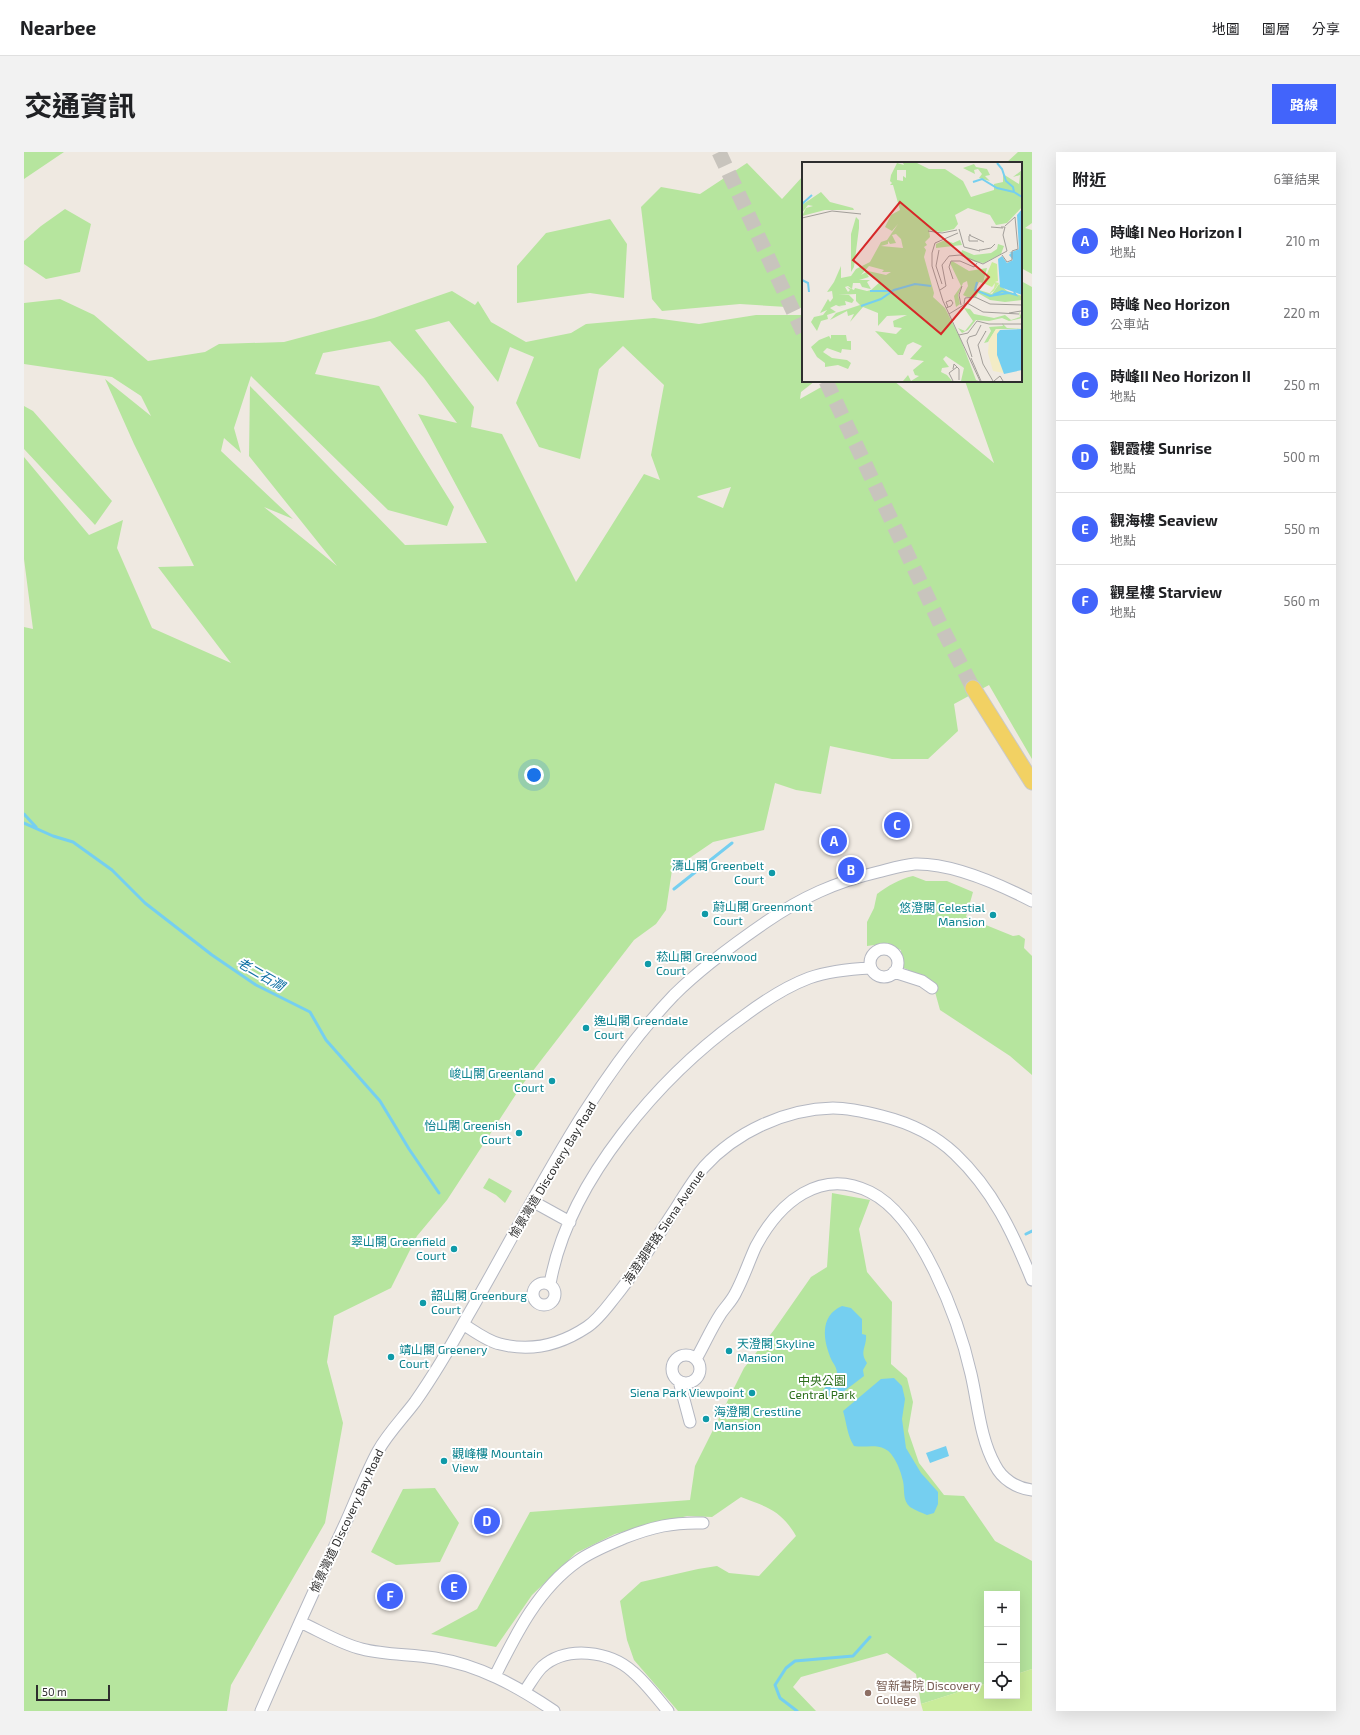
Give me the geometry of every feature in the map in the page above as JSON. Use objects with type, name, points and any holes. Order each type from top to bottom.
[{"type":"main road","points":[[973,688],[1032,782]]},
{"type":"street","name":"愉景灣道 Discovery Bay Road","points":[[261,1711],[379,1450],[415,1402],[463,1324],[532,1201],[597,1095],[645,1027],[676,993],[730,946],[783,910],[816,892],[846,880],[913,864],[932,865],[968,874],[1002,887],[1032,901]]},
{"type":"street","points":[[894,972],[897,963],[896,958],[891,951],[879,950],[872,956],[870,964],[871,968],[877,975],[886,976],[894,972],[922,981],[932,988]]},
{"type":"street","points":[[550,1284],[556,1259],[570,1222],[599,1168],[635,1118],[657,1093],[704,1047],[756,1007],[791,986],[830,972],[871,968]]},
{"type":"street","name":"海澄湖畔路 Siena Avenue","points":[[463,1324],[499,1344],[529,1348],[546,1346],[564,1341],[588,1326],[604,1311],[620,1290],[695,1178],[722,1150],[750,1130],[771,1121],[810,1110],[832,1108],[864,1111],[903,1121],[923,1130],[946,1146],[969,1168],[994,1199],[1011,1229],[1032,1280]]},
{"type":"street","points":[[696,1359],[720,1314],[728,1306],[736,1293],[757,1245],[774,1220],[784,1209],[807,1190],[820,1185],[834,1183],[849,1184],[862,1188],[875,1194],[890,1207],[909,1230],[930,1261],[948,1302],[964,1347],[982,1423],[994,1464],[1003,1477],[1009,1482],[1023,1489],[1032,1490]]},
{"type":"street","points":[[532,1201],[570,1222]]},
{"type":"street","points":[[679,1381],[688,1383],[698,1376],[700,1367],[696,1359],[689,1355],[684,1354],[673,1362],[672,1371],[676,1379],[679,1381],[690,1422]]},
{"type":"street","points":[[495,1676],[520,1626],[553,1584],[577,1561],[596,1550],[645,1530],[662,1525],[703,1523]]},
{"type":"street","points":[[300,1622],[361,1649],[441,1659],[495,1676],[554,1711]]},
{"type":"street","points":[[524,1692],[538,1671],[548,1662],[569,1654],[590,1653],[604,1656],[626,1666],[639,1676],[668,1711]]},
{"type":"green space","points":[[24,152],[64,152],[24,179]]},
{"type":"green space","points":[[1018,152],[1032,152],[1032,223],[1025,228],[1032,230],[1032,274],[1022,269],[1022,162],[1007,162]]},
{"type":"green space","points":[[747,163],[782,199],[802,177],[802,308],[740,304],[662,311],[652,299],[641,207],[661,187],[700,194]]},
{"type":"green space","points":[[65,209],[91,224],[80,272],[46,279],[24,264],[24,241],[41,226]]},
{"type":"green space","points":[[610,219],[627,244],[624,298],[590,293],[517,303],[517,266],[546,233]]},
{"type":"green space","points":[[1022,282],[1032,287],[1032,759],[989,685],[954,704],[958,731],[928,759],[892,759],[830,746],[821,794],[796,790],[775,783],[764,830],[713,842],[672,870],[666,910],[656,924],[634,940],[522,1085],[447,1200],[417,1236],[391,1288],[334,1316],[327,1362],[343,1423],[325,1523],[231,1685],[227,1711],[24,1711],[24,627],[33,629],[24,559],[24,457],[89,535],[123,520],[117,548],[152,628],[231,663],[158,567],[194,566],[134,444],[105,379],[151,416],[141,396],[112,377],[24,364],[24,303],[60,299],[94,315],[148,361],[205,352],[219,344],[284,342],[374,318],[452,291],[475,305],[478,301],[491,322],[526,342],[571,333],[586,324],[654,318],[699,324],[756,315],[802,315],[802,382],[814,382],[801,392],[800,399],[830,382],[895,382],[994,463],[965,382],[1022,382]],"holes":[[[449,321],[498,382],[510,347],[534,357],[516,403],[539,447],[580,459],[599,369],[623,346],[664,385],[651,455],[660,480],[644,474],[576,582],[502,434],[471,427],[474,407],[415,330]],[[390,341],[424,378],[457,423],[418,414],[487,543],[405,545],[250,386],[249,456],[337,566],[264,507],[293,519],[221,451],[224,438],[241,453],[234,428],[251,376],[388,510],[447,526],[454,507],[379,386],[315,374],[323,353]],[[731,487],[723,508],[697,497],[698,496]]]},
{"type":"green space","points":[[24,406],[33,411],[112,501],[95,525],[24,449]]},
{"type":"green space","points":[[913,876],[926,881],[947,881],[973,892],[966,917],[1013,936],[1019,935],[1025,939],[1024,948],[1032,956],[1032,1075],[1010,1056],[940,1010],[932,981],[902,967],[901,950],[882,944],[867,946],[867,922],[874,908],[877,894],[894,883]]},
{"type":"green space","points":[[489,1178],[512,1191],[505,1203],[496,1195],[483,1188]]},
{"type":"green space","name":"中央公園 Central Park","points":[[832,1193],[870,1200],[859,1229],[867,1272],[892,1302],[891,1364],[907,1378],[913,1402],[908,1431],[919,1463],[944,1495],[964,1496],[995,1541],[1032,1561],[1032,1669],[1020,1673],[1020,1591],[984,1591],[984,1684],[921,1704],[916,1674],[887,1653],[801,1677],[793,1687],[816,1711],[678,1711],[634,1660],[627,1640],[620,1601],[641,1582],[698,1569],[717,1566],[729,1573],[759,1576],[796,1536],[785,1520],[773,1510],[741,1497],[712,1517],[687,1516],[615,1534],[576,1553],[532,1595],[496,1647],[431,1634],[477,1609],[530,1512],[690,1500],[695,1466],[744,1368],[774,1330],[811,1277],[827,1267]]},
{"type":"green space","points":[[435,1488],[459,1523],[440,1562],[396,1565],[371,1552],[403,1489]]},
{"type":"green space","points":[[1032,1669],[1032,1711],[923,1711],[921,1704],[984,1684],[984,1699],[1020,1699],[1020,1673]]},
{"type":"water","points":[[842,1306],[851,1308],[862,1319],[862,1334],[866,1335],[863,1352],[867,1363],[863,1370],[864,1376],[843,1392],[834,1393],[827,1398],[823,1390],[837,1375],[825,1337],[826,1323],[829,1316]]},
{"type":"water","points":[[894,1378],[902,1386],[905,1399],[902,1419],[906,1448],[921,1473],[938,1492],[938,1504],[934,1513],[927,1515],[907,1504],[901,1472],[891,1454],[885,1449],[874,1446],[854,1446],[847,1429],[843,1411],[881,1379]]},
{"type":"water","points":[[946,1446],[949,1456],[930,1463],[926,1453]]},
{"type":"waterway","points":[[24,814],[36,827]]},
{"type":"waterway","name":"老二石澗","points":[[24,823],[53,836],[73,842],[112,870],[145,903],[212,955],[256,985],[310,1012],[326,1040],[380,1101],[409,1149],[439,1193]]},
{"type":"waterway","points":[[674,889],[732,843]]},
{"type":"waterway","points":[[1026,1234],[1032,1231]]},
{"type":"waterway","points":[[797,1711],[780,1698],[775,1685],[786,1668],[795,1661],[853,1656],[870,1637]]},
{"type":"tunnel","points":[[719,152],[802,330]]},
{"type":"tunnel","points":[[826,382],[944,632],[973,688]]},
{"type":"place","name":"時峰II Neo Horizon II","points":[[897,825]]},
{"type":"place","name":"時峰I Neo Horizon I","points":[[834,841]]},
{"type":"place","name":"時峰 Neo Horizon","points":[[851,870]]},
{"type":"place","name":"濤山閣 Greenbelt Court","points":[[772,873]]},
{"type":"place","name":"蔚山閣 Greenmont Court","points":[[705,914]]},
{"type":"place","name":"悠澄閣 Celestial Mansion","points":[[993,915]]},
{"type":"place","name":"菘山閣 Greenwood Court","points":[[648,964]]},
{"type":"place","name":"逸山閣 Greendale Court","points":[[586,1028]]},
{"type":"place","name":"峻山閣 Greenland Court","points":[[552,1081]]},
{"type":"place","name":"怡山閣 Greenish Court","points":[[519,1133]]},
{"type":"place","name":"翠山閣 Greenfield Court","points":[[454,1249]]},
{"type":"place","name":"韶山閣 Greenburg Court","points":[[423,1303]]},
{"type":"place","name":"天澄閣 Skyline Mansion","points":[[729,1351]]},
{"type":"place","name":"靖山閣 Greenery Court","points":[[391,1357]]},
{"type":"place","name":"Siena Park Viewpoint","points":[[752,1393]]},
{"type":"place","name":"海澄閣 Crestline Mansion","points":[[706,1419]]},
{"type":"place","name":"觀峰樓 Mountain View","points":[[444,1461]]},
{"type":"place","name":"觀霞樓 Sunrise","points":[[487,1521]]},
{"type":"place","name":"觀海樓 Seaview","points":[[454,1587]]},
{"type":"place","name":"觀星樓 Starview","points":[[390,1596]]},
{"type":"place","name":"智新書院 Discovery College","points":[[868,1693]]}]
